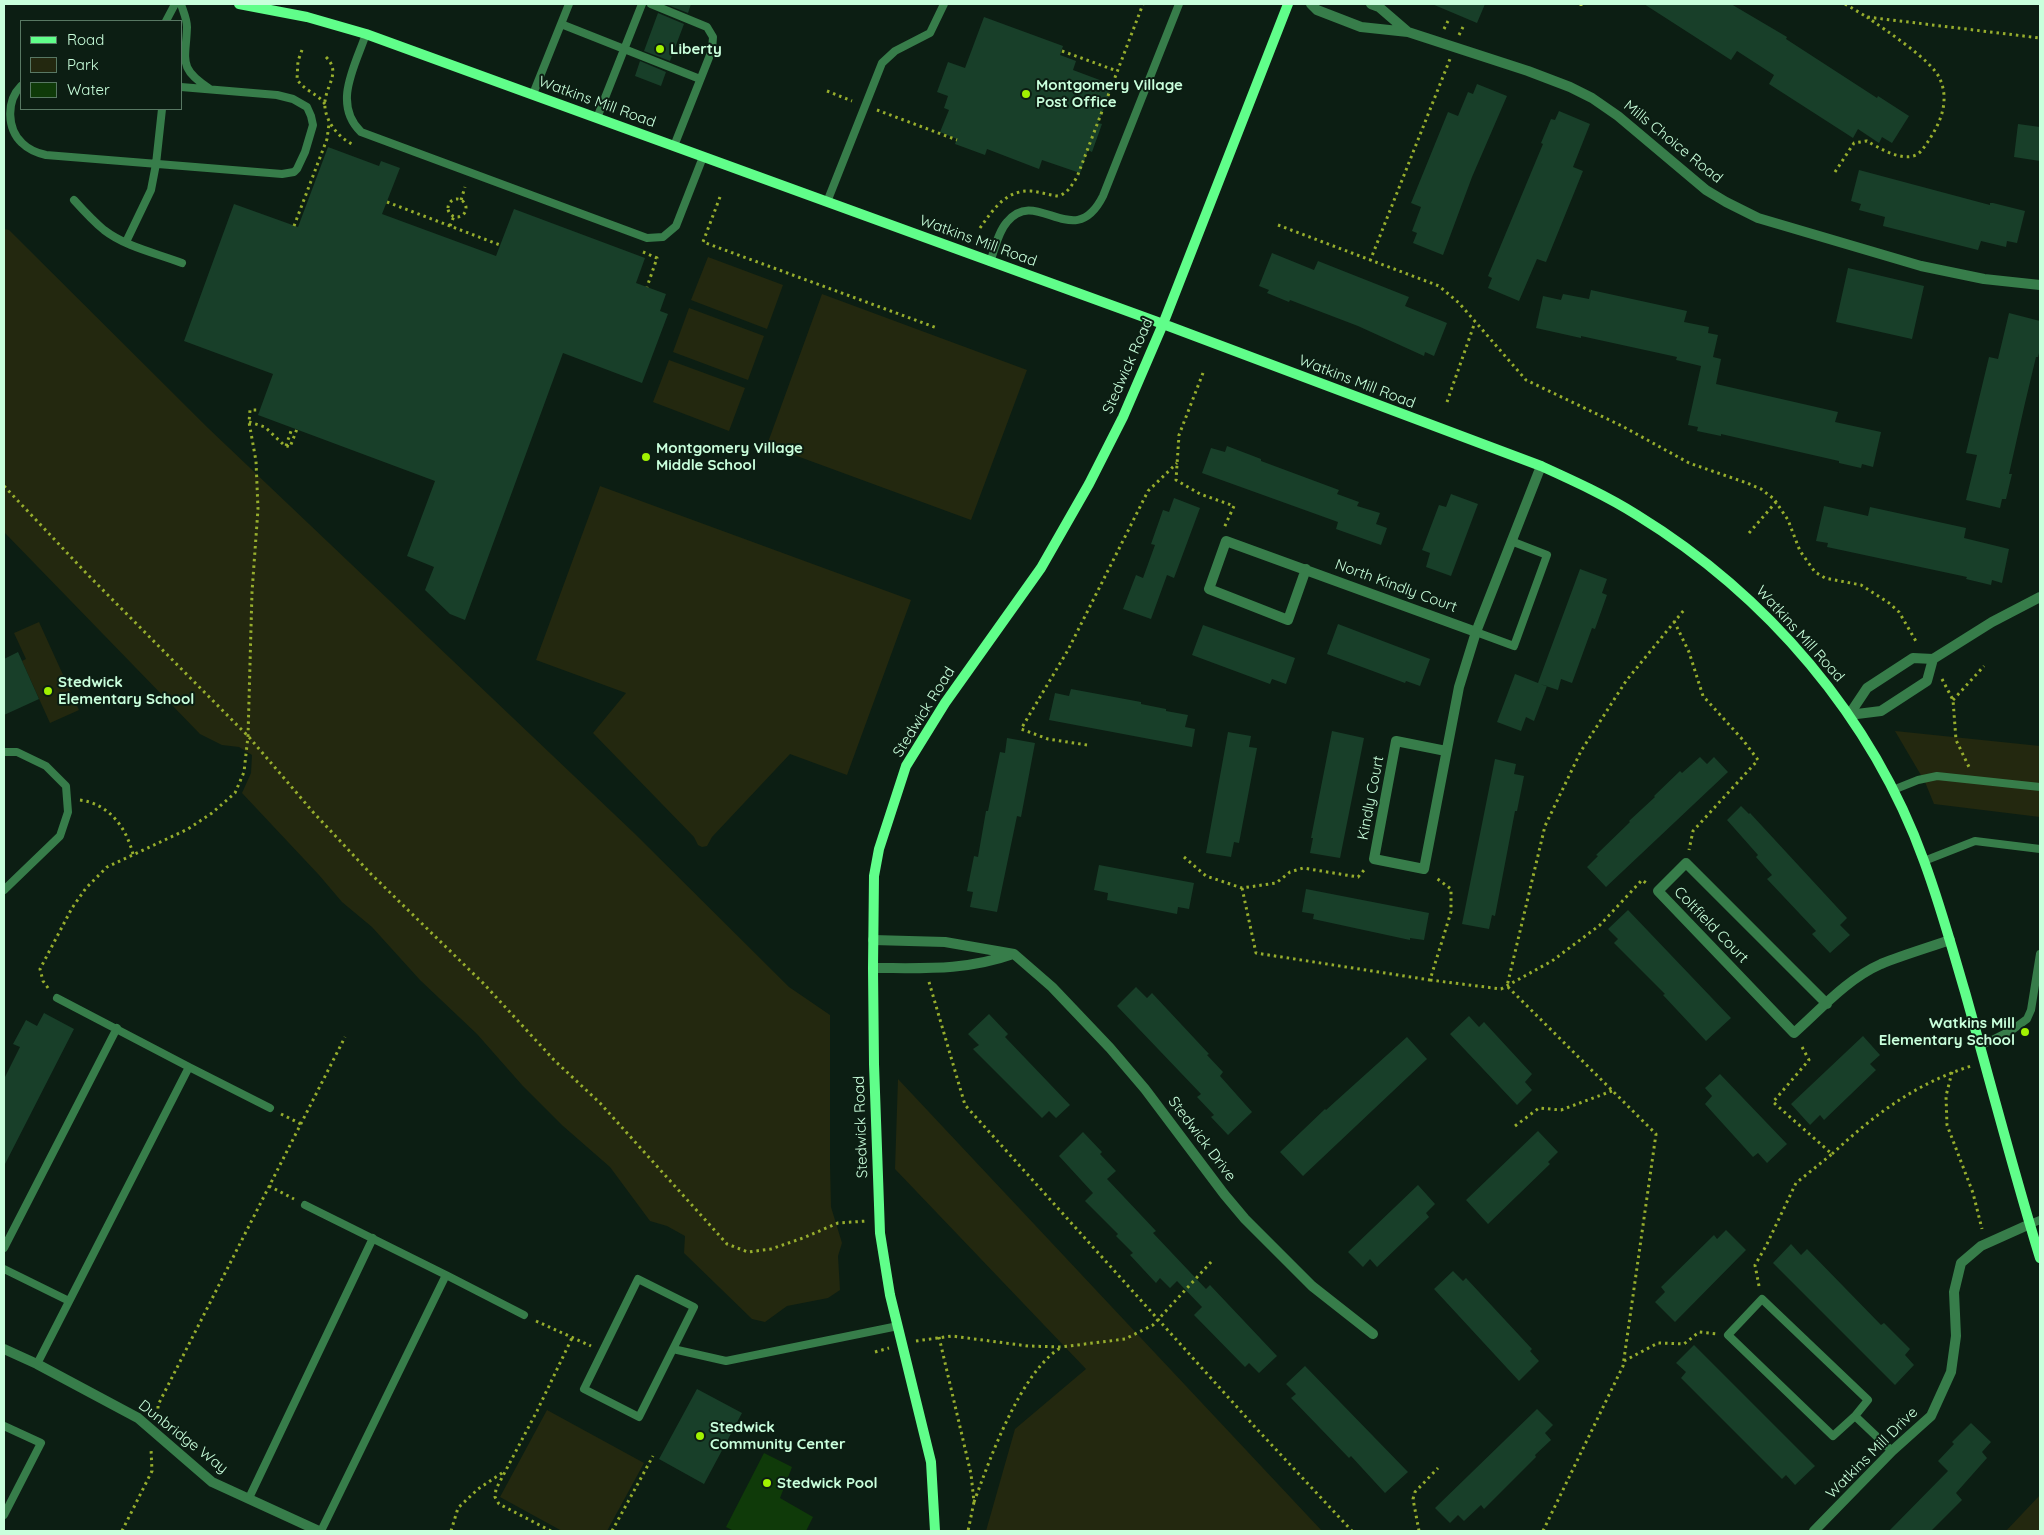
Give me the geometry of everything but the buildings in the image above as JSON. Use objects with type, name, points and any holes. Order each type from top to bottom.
[{"type":"street","name":"Watkins Mill Road","points":[[239,4],[307,17],[366,34],[1163,324],[1541,466],[1597,492],[1637,514],[1672,538],[1742,593],[1814,668],[1849,715],[1875,755],[1893,790],[1924,861],[1950,940],[2040,1258]]},
{"type":"street","name":"Stedwick Road","points":[[935,1531],[931,1462],[890,1295],[880,1220],[874,1064],[873,968],[874,876],[879,849],[906,766],[945,703],[1042,568],[1094,476],[1123,417],[1163,324],[1288,4]]},
{"type":"street","name":"Mills Choice Road","points":[[1311,4],[1317,10],[1361,27],[1408,32],[1545,77],[1592,98],[1618,116],[1706,190],[1758,218],[1930,269],[1984,280],[2040,285]]},
{"type":"street","name":"Mills Choice Road","points":[[1371,4],[1379,7],[1408,32]]},
{"type":"street","points":[[1424,868],[1459,688],[1476,632],[1541,466]]},
{"type":"street","points":[[1226,541],[1209,589],[1288,620],[1306,569]]},
{"type":"street","name":"North Kindly Court","points":[[1226,541],[1476,632]]},
{"type":"street","points":[[1849,715],[1868,688],[1913,658],[1931,661],[1992,622],[2040,597]]},
{"type":"street","points":[[1849,715],[1882,710],[1927,681],[1931,661]]},
{"type":"street","name":"Kindly Court","points":[[1424,868],[1374,859],[1396,741],[1446,750]]},
{"type":"street","name":"Coltfield Court","points":[[1794,1034],[1658,891],[1686,863],[1827,1004]]},
{"type":"street","points":[[873,940],[945,942],[1014,954]]},
{"type":"street","points":[[1794,1034],[1846,986],[1880,965],[1950,940]]},
{"type":"street","points":[[873,968],[976,965],[1014,954]]},
{"type":"street","name":"Stedwick Drive","points":[[1014,954],[1052,987],[1145,1088],[1224,1194],[1245,1219],[1312,1286],[1373,1334]]},
{"type":"street","name":"Watkins Mill Drive","points":[[1814,1531],[1892,1452],[1931,1416],[1951,1372],[1956,1336],[1954,1292],[1961,1263],[1981,1246],[2030,1224]]},
{"type":"street","name":"Dunbridge Way","points":[[4,1349],[138,1418],[212,1482],[320,1531]]},
{"type":"lane","points":[[167,20],[175,4]]},
{"type":"lane","points":[[181,4],[186,23],[184,58],[191,74],[212,90]]},
{"type":"lane","points":[[533,94],[569,4]]},
{"type":"lane","points":[[598,118],[642,4]]},
{"type":"lane","points":[[651,4],[700,23],[709,30],[712,37],[713,46],[674,146]]},
{"type":"lane","points":[[827,202],[882,63],[890,54],[930,33],[944,4]]},
{"type":"lane","points":[[990,262],[1003,228],[1016,214],[1022,211],[1035,211],[1068,220],[1081,220],[1092,214],[1096,209],[1179,4]]},
{"type":"lane","points":[[561,24],[700,79]]},
{"type":"lane","points":[[366,34],[348,86],[346,101],[349,115],[361,132],[647,238],[663,237],[676,226],[703,157]]},
{"type":"lane","points":[[20,88],[10,108],[12,127],[20,142],[32,150],[46,155],[282,174],[291,173],[297,169],[305,152],[313,125],[312,116],[307,107],[286,96],[182,87]]},
{"type":"lane","points":[[126,242],[148,199],[156,164],[162,110]]},
{"type":"lane","points":[[74,200],[104,230],[126,242],[182,263]]},
{"type":"lane","points":[[1476,632],[1514,646],[1547,555],[1511,541]]},
{"type":"lane","points":[[4,752],[17,752],[46,766],[66,786],[68,812],[60,836],[4,890]]},
{"type":"lane","points":[[1893,790],[1937,776],[2040,787]]},
{"type":"lane","points":[[1924,861],[1975,841],[2040,850]]},
{"type":"lane","points":[[1980,1046],[2008,1033],[2027,1019],[2031,1010],[2040,954]]},
{"type":"lane","points":[[57,998],[270,1108]]},
{"type":"lane","points":[[4,1248],[116,1028]]},
{"type":"lane","points":[[36,1364],[189,1067]]},
{"type":"lane","points":[[305,1205],[524,1315]]},
{"type":"lane","points":[[2030,1224],[2040,1220]]},
{"type":"lane","points":[[249,1498],[373,1238]]},
{"type":"lane","points":[[4,1270],[69,1301]]},
{"type":"lane","points":[[320,1531],[446,1275]]},
{"type":"lane","points":[[638,1279],[694,1307],[673,1349],[639,1417],[584,1389],[638,1279]]},
{"type":"lane","points":[[1762,1299],[1868,1400],[1833,1436],[1728,1335],[1762,1299]]},
{"type":"lane","points":[[673,1349],[726,1361],[898,1326]]},
{"type":"lane","points":[[1854,1416],[1892,1452]]},
{"type":"lane","points":[[4,1426],[41,1443],[4,1515]]},
{"type":"path","points":[[980,228],[1002,199],[1015,193],[1029,191],[1062,196],[1069,189],[1077,177],[1143,4]]},
{"type":"path","points":[[1835,172],[1854,143],[1867,141],[1880,149],[1902,156],[1908,157],[1918,154],[1933,134],[1941,119],[1944,106],[1939,77],[1922,59],[1867,17],[1845,4]]},
{"type":"path","points":[[1867,17],[2040,38]]},
{"type":"path","points":[[1370,261],[1463,27]]},
{"type":"path","points":[[1062,51],[1117,71]]},
{"type":"path","points":[[827,91],[957,140]]},
{"type":"path","points":[[461,200],[466,187]]},
{"type":"path","points":[[720,197],[703,242],[937,328]]},
{"type":"path","points":[[453,200],[461,200],[465,203],[466,209],[463,214],[454,216],[450,212],[449,204],[453,200]]},
{"type":"path","points":[[387,202],[500,245]]},
{"type":"path","points":[[450,226],[454,216]]},
{"type":"path","points":[[1278,224],[1439,286],[1459,303],[1526,380],[1622,426],[1689,463],[1761,489],[1776,502],[1788,520],[1800,550],[1815,572],[1825,578],[1861,585],[1889,603],[1899,612],[1943,680],[1953,700],[1956,740],[1974,779]]},
{"type":"path","points":[[1447,402],[1475,322]]},
{"type":"path","points":[[1203,373],[1179,435],[1176,480],[1200,494],[1234,506],[1219,540],[1226,541]]},
{"type":"path","points":[[57,998],[44,982],[40,969],[72,908],[86,888],[107,867],[188,828],[212,813],[235,793],[244,772],[248,736],[252,592],[255,565],[258,480],[248,422],[250,410],[259,410]]},
{"type":"path","points":[[248,422],[265,427],[286,446],[290,447],[294,429]]},
{"type":"path","points":[[1087,745],[1048,739],[1021,729],[1068,650],[1148,491],[1177,463]]},
{"type":"path","points":[[4,486],[88,575],[248,736],[313,812],[371,874],[484,984],[554,1060],[600,1103],[727,1244],[748,1252],[771,1249],[803,1238],[838,1222],[880,1220]]},
{"type":"path","points":[[1749,533],[1776,502]]},
{"type":"path","points":[[1507,986],[1545,826],[1581,751],[1626,681],[1684,610]]},
{"type":"path","points":[[1674,621],[1690,652],[1703,696],[1743,740],[1758,760],[1694,832],[1686,863]]},
{"type":"path","points":[[1953,700],[1984,666]]},
{"type":"path","points":[[67,798],[92,802],[108,810],[121,826],[130,843],[133,854]]},
{"type":"path","points":[[1184,857],[1206,876],[1242,888],[1276,883],[1290,872],[1303,868],[1358,877],[1374,859]]},
{"type":"path","points":[[1424,868],[1451,889],[1451,912],[1430,980]]},
{"type":"path","points":[[1242,888],[1256,953],[1501,989],[1552,961],[1600,925],[1642,880],[1658,891]]},
{"type":"path","points":[[928,977],[964,1105],[1352,1531]]},
{"type":"path","points":[[1507,986],[1656,1134],[1624,1362],[1543,1531]]},
{"type":"path","points":[[1794,1034],[1809,1060],[1773,1102],[1832,1154]]},
{"type":"path","points":[[122,1531],[152,1471],[151,1449],[159,1436],[158,1405],[345,1037]]},
{"type":"path","points":[[1762,1299],[1755,1265],[1796,1184],[1865,1123],[1904,1096],[1952,1072],[1985,1061]]},
{"type":"path","points":[[1952,1072],[1946,1096],[1947,1125],[1973,1193],[1986,1245]]},
{"type":"path","points":[[1515,1126],[1539,1108],[1561,1110],[1613,1091]]},
{"type":"path","points":[[270,1108],[301,1124]]},
{"type":"path","points":[[269,1186],[305,1205]]},
{"type":"path","points":[[875,1352],[939,1337],[952,1336],[1028,1346],[1061,1347],[1125,1339],[1154,1325],[1212,1261]]},
{"type":"path","points":[[524,1315],[602,1351]]},
{"type":"path","points":[[1624,1362],[1658,1343],[1684,1344],[1699,1332],[1728,1335]]},
{"type":"path","points":[[939,1337],[967,1450],[974,1502]]},
{"type":"path","points":[[551,1531],[507,1509],[496,1501],[496,1489],[537,1411],[572,1338]]},
{"type":"path","points":[[968,1531],[974,1502],[1021,1392],[1040,1366],[1061,1347]]},
{"type":"path","points":[[612,1531],[653,1456]]},
{"type":"path","points":[[1419,1531],[1413,1499],[1415,1492],[1438,1468]]},
{"type":"path","points":[[452,1531],[458,1508],[505,1470]]},
{"type":"green space","points":[[4,229],[9,230],[208,428],[634,833],[789,987],[830,1015],[831,1207],[842,1243],[838,1256],[840,1290],[828,1298],[787,1306],[765,1322],[752,1319],[684,1253],[685,1236],[667,1226],[650,1221],[610,1167],[563,1126],[522,1085],[477,1034],[420,980],[372,927],[342,902],[242,793],[251,773],[252,755],[239,747],[222,745],[200,734],[4,532]]},
{"type":"green space","points":[[708,257],[783,285],[767,329],[691,300]]},
{"type":"green space","points":[[822,294],[1027,370],[971,520],[767,445]]},
{"type":"green space","points":[[689,308],[764,336],[748,380],[673,352]]},
{"type":"green space","points":[[669,360],[745,388],[729,431],[653,402]]},
{"type":"green space","points":[[600,486],[911,600],[847,775],[790,754],[712,837],[707,846],[702,847],[698,845],[694,837],[593,733],[626,693],[536,660]]},
{"type":"green space","points":[[39,622],[79,710],[50,723],[22,661],[26,659],[14,633]]},
{"type":"green space","points":[[1895,731],[2040,746],[2040,817],[1934,804],[1925,782]]},
{"type":"green space","points":[[898,1079],[1322,1531],[986,1531],[1015,1429],[1086,1369],[895,1169]]},
{"type":"green space","points":[[547,1410],[644,1463],[607,1531],[562,1531],[500,1497]]},
{"type":"green space","points":[[2040,1495],[2040,1531],[2006,1531]]},
{"type":"water","name":"Stedwick Pool","points":[[764,1453],[792,1467],[780,1498],[813,1517],[806,1531],[734,1531],[726,1527]]},
{"type":"place","name":"Liberty","points":[[660,49]]},
{"type":"place","name":"Montgomery Village Post Office","points":[[1026,94]]},
{"type":"place","name":"Montgomery Village Middle School","points":[[646,457]]},
{"type":"place","name":"Stedwick Elementary School","points":[[48,691]]},
{"type":"place","name":"Watkins Mill Elementary School","points":[[2025,1032]]},
{"type":"place","name":"Stedwick Community Center","points":[[700,1436]]},
{"type":"place","name":"Stedwick Pool","points":[[767,1483]]}]
